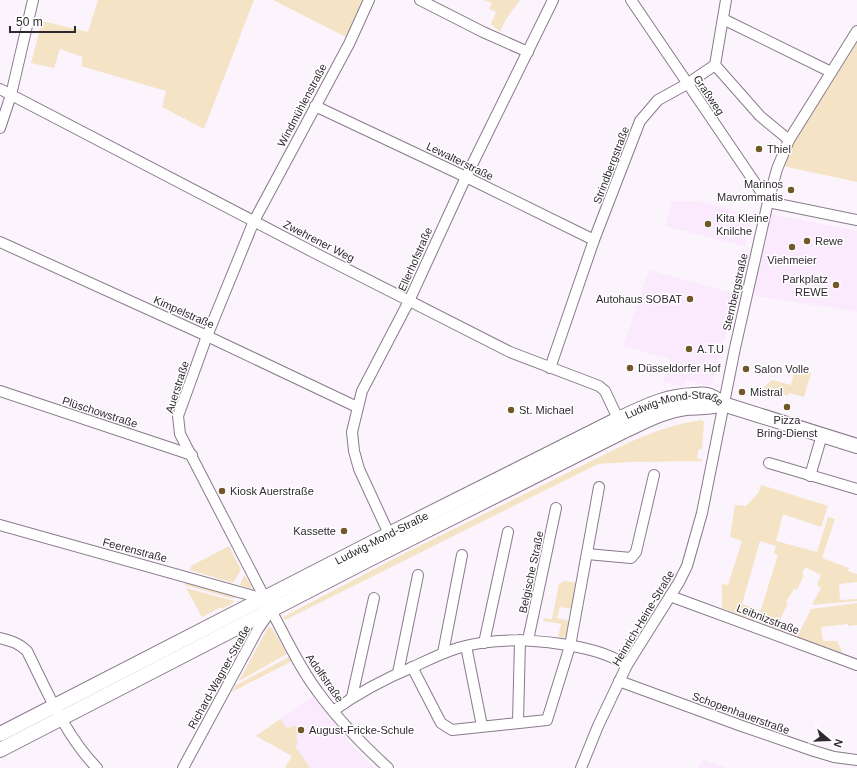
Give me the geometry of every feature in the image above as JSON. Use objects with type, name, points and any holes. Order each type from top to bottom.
[{"type":"main road","name":"Ludwig-Mond-Straße","points":[[267,604],[373,557],[621,425],[652,403],[668,398],[685,395],[707,395],[716,398],[723,404],[857,446]]},
{"type":"main road","name":"Ludwig-Mond-Straße","points":[[0,750],[59,712],[267,604],[389,534],[621,425]]},
{"type":"main road","name":"Ludwig-Mond-Straße","points":[[0,734],[59,712]]},
{"type":"street","points":[[0,128],[11,95],[33,0]]},
{"type":"street","name":"Windmühlenstraße","points":[[254,221],[349,44],[369,0]]},
{"type":"street","points":[[420,0],[483,32],[528,52]]},
{"type":"street","name":"Ellerhofstraße","points":[[389,534],[359,469],[354,451],[352,432],[357,407],[368,379],[409,301],[466,177],[553,0]]},
{"type":"street","name":"Graßweg","points":[[632,0],[768,202]]},
{"type":"street","points":[[726,0],[715,65],[760,116],[789,140]]},
{"type":"street","points":[[723,19],[831,72]]},
{"type":"street","name":"Sternbergstraße","points":[[723,404],[768,202],[777,169],[789,140],[857,31]]},
{"type":"street","name":"Strindbergstraße","points":[[550,368],[594,240],[640,121],[658,100],[688,84],[715,65]]},
{"type":"street","name":"Zwehrener Weg","points":[[0,89],[510,352],[599,386],[605,391],[621,425]]},
{"type":"street","name":"Lewalterstraße","points":[[315,106],[466,177],[594,240]]},
{"type":"street","points":[[768,202],[857,220]]},
{"type":"street","name":"Auerstraße","points":[[254,221],[207,336],[178,416],[180,434],[267,604]]},
{"type":"street","name":"Kimpelstraße","points":[[0,242],[207,336],[357,407]]},
{"type":"street","name":"Plüschowstraße","points":[[0,391],[192,455]]},
{"type":"street","name":"Heinrich-Heine-Straße","points":[[581,768],[598,726],[619,681],[679,582],[687,566],[702,513],[723,404]]},
{"type":"street","points":[[810,476],[822,435]]},
{"type":"street","points":[[769,464],[857,490]]},
{"type":"street","points":[[587,554],[631,558],[636,552],[654,475]]},
{"type":"street","points":[[412,667],[441,723],[452,730],[547,720],[570,646],[598,487]]},
{"type":"street","name":"Belgische Straße","points":[[518,722],[524,640],[556,508]]},
{"type":"street","name":"Feerenstraße","points":[[0,526],[267,604]]},
{"type":"street","points":[[484,643],[508,532]]},
{"type":"street","points":[[443,653],[462,556]]},
{"type":"street","points":[[398,672],[418,575]]},
{"type":"street","name":"Leibnizstraße","points":[[670,596],[857,665]]},
{"type":"street","points":[[352,697],[374,598]]},
{"type":"street","name":"Adolfstraße","points":[[267,604],[307,676],[318,692],[333,711],[388,768]]},
{"type":"street","name":"Richard-Wagner-Straße","points":[[183,768],[255,635],[267,604]]},
{"type":"street","points":[[0,638],[21,645],[27,651],[68,730],[90,761],[97,768]]},
{"type":"street","points":[[333,711],[352,697],[398,672],[443,653],[466,646],[484,643],[524,640],[570,646],[605,654],[627,666]]},
{"type":"street","points":[[466,646],[482,726]]},
{"type":"street","name":"Schopenhauerstraße","points":[[619,681],[738,725],[814,751],[834,757],[857,760]]},
{"type":"shaded area","points":[[98,0],[254,0],[204,129],[162,107],[166,91],[81,66],[83,57],[60,49],[54,68],[31,63],[42,21],[88,32]]},
{"type":"shaded area","points":[[273,0],[365,0],[348,38]]},
{"type":"shaded area","points":[[483,0],[520,0],[506,19],[500,32],[491,24],[496,12],[489,9],[492,3]]},
{"type":"shaded area","points":[[857,42],[857,182],[783,166],[793,144]]},
{"type":"shaded area","name":"Kita Kleine Knilche","points":[[672,201],[703,202],[751,215],[745,246],[665,226]]},
{"type":"shaded area","points":[[770,214],[857,231],[857,312],[752,295]]},
{"type":"shaded area","points":[[649,270],[736,294],[712,385],[704,385],[687,380],[684,387],[663,381],[670,359],[623,346]]},
{"type":"shaded area","points":[[795,368],[811,373],[804,397],[789,393],[788,396],[763,388],[772,380],[791,385]]},
{"type":"shaded area","points":[[701,420],[704,422],[702,449],[699,449],[697,458],[702,461],[598,464],[285,620],[283,617],[405,553],[628,443],[664,429]]},
{"type":"shaded area","points":[[761,485],[828,506],[821,527],[783,514],[776,541],[817,552],[828,517],[835,519],[822,558],[849,568],[848,571],[857,574],[857,582],[839,584],[840,600],[857,599],[857,601],[812,605],[821,588],[817,585],[821,575],[805,567],[802,574],[804,575],[797,590],[794,589],[786,602],[788,603],[780,620],[795,627],[792,635],[757,622],[778,555],[774,553],[776,546],[760,541],[742,604],[757,609],[753,621],[722,608],[722,584],[728,585],[742,541],[730,537],[735,505],[746,506],[759,492]]},
{"type":"shaded area","points":[[229,546],[241,570],[233,583],[190,570],[191,566]]},
{"type":"shaded area","points":[[244,575],[252,586],[251,589],[240,585]]},
{"type":"shaded area","points":[[186,580],[235,596],[234,599],[185,585]]},
{"type":"shaded area","points":[[564,581],[578,583],[572,609],[560,607],[557,618],[570,621],[567,635],[563,638],[558,637],[561,624],[543,621],[544,618],[552,619],[559,584]]},
{"type":"shaded area","points":[[186,588],[234,601],[222,609],[221,607],[202,617]]},
{"type":"shaded area","points":[[857,603],[857,625],[848,626],[848,624],[821,627],[823,641],[837,641],[843,653],[797,637],[811,609]]},
{"type":"shaded area","points":[[269,627],[272,628],[287,654],[239,681],[267,629]]},
{"type":"shaded area","points":[[289,657],[292,661],[232,692],[236,685]]},
{"type":"shaded area","name":"August-Fricke-Schule","points":[[313,696],[347,740],[375,768],[285,768],[292,756],[256,736]]},
{"type":"shaded area","points":[[280,719],[287,729],[295,725],[299,731],[297,734],[298,744],[295,746],[310,768],[285,768],[292,756],[256,736]]},
{"type":"shaded area","points":[[703,759],[727,768],[699,768]]},
{"type":"place","name":"Thiel","points":[[759,149]]},
{"type":"place","name":"Marinos Mavrommatis","points":[[791,190]]},
{"type":"place","name":"Kita Kleine Knilche","points":[[708,224]]},
{"type":"place","name":"Rewe","points":[[807,241]]},
{"type":"place","name":"Viehmeier","points":[[792,247]]},
{"type":"place","name":"Parkplatz REWE","points":[[836,285]]},
{"type":"place","name":"Autohaus SOBAT","points":[[690,299]]},
{"type":"place","name":"A.T.U","points":[[689,349]]},
{"type":"place","name":"Düsseldorfer Hof","points":[[630,368]]},
{"type":"place","name":"Salon Volle","points":[[746,369]]},
{"type":"place","name":"Mistral","points":[[742,392]]},
{"type":"place","name":"Pizza Bring-Dienst","points":[[787,407]]},
{"type":"place","name":"St. Michael","points":[[511,410]]},
{"type":"place","name":"Kiosk Auerstraße","points":[[222,491]]},
{"type":"place","name":"Kassette","points":[[344,531]]},
{"type":"place","name":"August-Fricke-Schule","points":[[301,730]]}]
